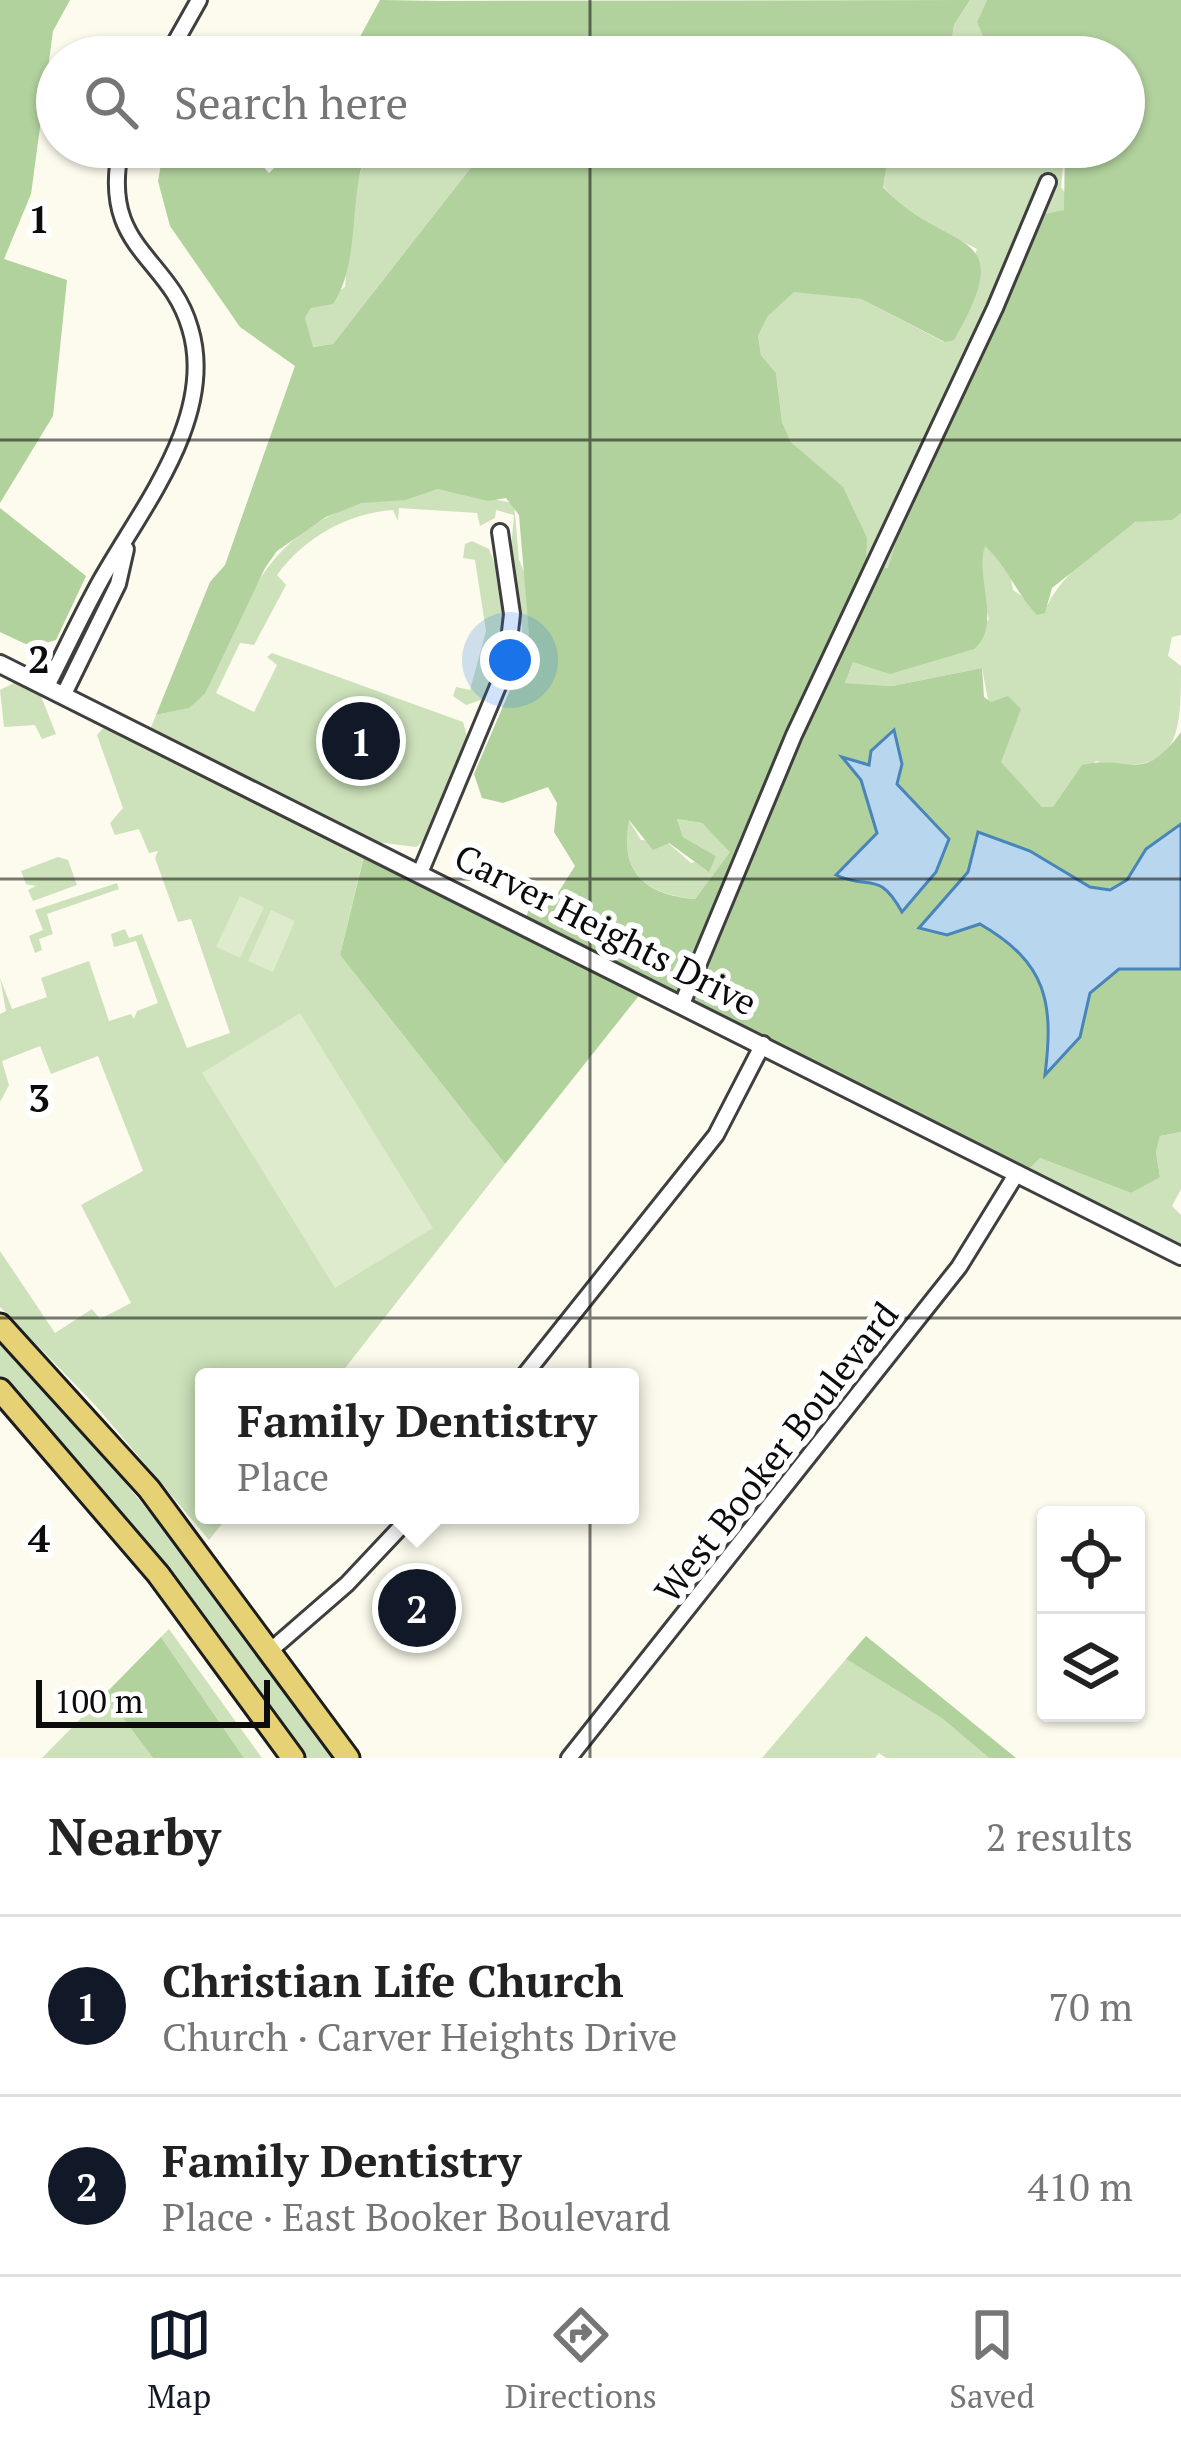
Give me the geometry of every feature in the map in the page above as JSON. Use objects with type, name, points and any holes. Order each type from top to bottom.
[{"type":"main road","points":[[0,1325],[149,1489],[348,1758]]},
{"type":"main road","points":[[0,1390],[158,1574],[292,1758]]},
{"type":"street","points":[[179,36],[199,0]]},
{"type":"street","points":[[56,690],[103,576],[127,544],[183,427],[197,377],[196,350],[184,312],[146,262],[121,214],[122,168]]},
{"type":"street","points":[[682,1004],[794,735],[1048,182]]},
{"type":"street","points":[[420,873],[506,667],[512,614],[500,532]]},
{"type":"street","name":"Carver Heights Drive","points":[[0,664],[1181,1256]]},
{"type":"street","points":[[530,1368],[716,1135],[763,1044]]},
{"type":"street","name":"West Booker Boulevard","points":[[569,1758],[959,1267],[1017,1173]]},
{"type":"street","points":[[271,1650],[347,1584],[404,1524]]},
{"type":"green space","points":[[0,0],[70,0],[52,36],[36,36],[36,157],[31,194],[4,259],[67,280],[53,416],[0,503]]},
{"type":"green space","points":[[380,0],[970,0],[952,36],[360,36]]},
{"type":"green space","points":[[970,0],[987,0],[977,22],[983,36],[952,36]]},
{"type":"green space","points":[[987,0],[1181,0],[1181,513],[1172,520],[1135,522],[1052,588],[1045,613],[1037,615],[985,546],[986,627],[974,649],[890,674],[853,662],[845,683],[892,686],[982,668],[984,697],[991,702],[1008,696],[1021,709],[1001,762],[1042,807],[1053,807],[1082,765],[1144,763],[1167,749],[1181,732],[1181,1132],[1160,1136],[1156,1152],[1160,1177],[1131,1193],[1040,1158],[1028,1170],[526,919],[531,900],[556,896],[575,866],[554,832],[557,803],[548,787],[503,803],[482,798],[474,774],[519,669],[529,633],[519,515],[506,498],[488,501],[438,489],[405,500],[362,503],[326,517],[277,551],[265,568],[205,694],[189,708],[156,715],[210,582],[225,565],[295,366],[240,327],[170,226],[158,181],[160,168],[264,168],[269,173],[274,168],[362,168],[342,287],[333,304],[311,308],[305,318],[313,347],[333,344],[471,168],[886,168],[883,187],[907,209],[968,246],[978,258],[981,276],[954,340],[945,342],[861,299],[794,292],[768,316],[758,336],[761,355],[776,373],[782,422],[791,442],[843,487],[867,538],[866,562],[888,568],[906,509],[1036,226],[1045,214],[1064,210],[1065,168],[1145,168],[1145,36],[983,36],[977,22]],"holes":[[[677,819],[702,823],[730,852],[695,899],[677,897],[650,886],[632,867],[629,820],[653,850],[669,843],[709,872],[716,856],[683,837]]]},
{"type":"green space","points":[[362,168],[471,168],[333,344],[312,347],[305,318],[311,308],[345,287],[353,197]]},
{"type":"green space","points":[[886,168],[1063,168],[1061,187],[1068,197],[1064,210],[1036,226],[906,509],[889,568],[866,562],[843,488],[791,442],[782,422],[776,373],[761,355],[758,336],[768,316],[794,291],[861,299],[944,342],[977,249],[907,213],[883,186]]},
{"type":"green space","points":[[438,489],[514,503],[519,560],[529,583],[529,633],[519,670],[522,628],[510,561],[514,515],[496,510],[495,518],[480,526],[477,513],[399,508],[398,521],[393,510],[343,522],[313,539],[288,562],[277,575],[286,585],[254,645],[240,643],[216,693],[254,712],[277,665],[267,657],[272,653],[463,722],[468,740],[428,838],[416,847],[369,841],[149,732],[156,715],[188,708],[205,694],[259,580],[297,537],[356,505]]},
{"type":"green space","points":[[0,508],[86,576],[56,640],[32,647],[0,632]]},
{"type":"green space","points":[[1181,513],[1181,635],[1172,637],[1168,656],[1181,666],[1180,712],[1170,746],[1160,757],[1124,765],[1096,761],[1053,807],[1042,807],[1000,762],[982,668],[892,686],[845,683],[853,662],[989,620],[978,574],[980,549],[985,546],[1009,568],[1013,590],[1045,612],[1069,575],[1109,538],[1134,523]]},
{"type":"green space","points":[[472,541],[489,549],[496,568],[502,624],[497,662],[484,699],[466,705],[453,696],[456,687],[470,690],[486,631],[475,560],[463,558],[465,544]]},
{"type":"green space","points":[[16,682],[41,696],[56,734],[42,739],[35,725],[4,727],[0,690]]},
{"type":"green space","points":[[104,727],[364,855],[340,955],[505,1164],[345,1368],[195,1368],[195,1523],[96,1406],[0,1307],[0,1251],[55,1333],[92,1309],[100,1319],[131,1303],[81,1205],[143,1171],[98,1056],[51,1074],[40,1046],[2,1061],[9,1085],[0,1102],[0,1014],[6,1011],[0,978],[12,1009],[47,997],[41,978],[89,961],[109,1021],[131,1014],[134,1019],[137,1011],[158,1003],[136,941],[114,947],[111,934],[125,929],[129,938],[142,934],[187,1048],[230,1033],[191,919],[178,922],[155,858],[158,851],[149,853],[139,829],[115,835],[110,823],[123,808],[97,735]]},
{"type":"green space","points":[[628,819],[641,840],[668,843],[691,863],[716,856],[683,837],[677,819],[702,823],[731,851],[695,899],[662,892],[639,877],[632,866]]},
{"type":"green space","points":[[366,848],[645,988],[505,1164],[340,955]]},
{"type":"green space","points":[[58,857],[68,860],[77,885],[33,901],[28,890],[36,886],[26,884],[21,871]]},
{"type":"green space","points":[[117,883],[119,889],[47,914],[53,934],[39,939],[42,950],[35,953],[29,936],[43,930],[35,910]]},
{"type":"green space","points":[[240,896],[264,907],[240,958],[216,947]]},
{"type":"green space","points":[[271,910],[295,921],[273,972],[248,961]]},
{"type":"green space","points":[[300,1013],[433,1228],[335,1288],[202,1073]]},
{"type":"green space","points":[[1181,1132],[1181,1189],[1172,1206],[1181,1215],[1181,1246],[1028,1170],[1040,1158],[1131,1193],[1160,1176],[1156,1152],[1160,1136]]},
{"type":"green space","points":[[0,1345],[134,1493],[334,1758],[300,1758],[0,1382]]},
{"type":"green space","points":[[196,1524],[222,1524],[209,1540]]},
{"type":"green space","points":[[169,1629],[262,1758],[244,1758],[161,1637]]},
{"type":"green space","points":[[866,1636],[1016,1758],[989,1758],[943,1719],[846,1659]]},
{"type":"green space","points":[[161,1637],[244,1758],[153,1758],[105,1694]]},
{"type":"green space","points":[[846,1659],[943,1719],[989,1758],[886,1758],[879,1753],[875,1758],[762,1758]]},
{"type":"green space","points":[[105,1694],[153,1758],[42,1758]]},
{"type":"water","points":[[894,730],[902,764],[897,784],[949,839],[936,872],[902,912],[880,886],[836,875],[877,833],[861,780],[842,757],[869,765],[871,751]]},
{"type":"water","points":[[1181,824],[1181,969],[1119,969],[1090,993],[1080,1037],[1045,1075],[1046,1005],[1041,987],[1020,954],[980,924],[947,935],[919,928],[968,872],[978,832],[1030,851],[1090,887],[1110,890],[1127,880],[1146,849]]},
{"type":"place","name":"Christian Life Church","points":[[361,741]]},
{"type":"place","name":"Family Dentistry","points":[[417,1608]]}]
